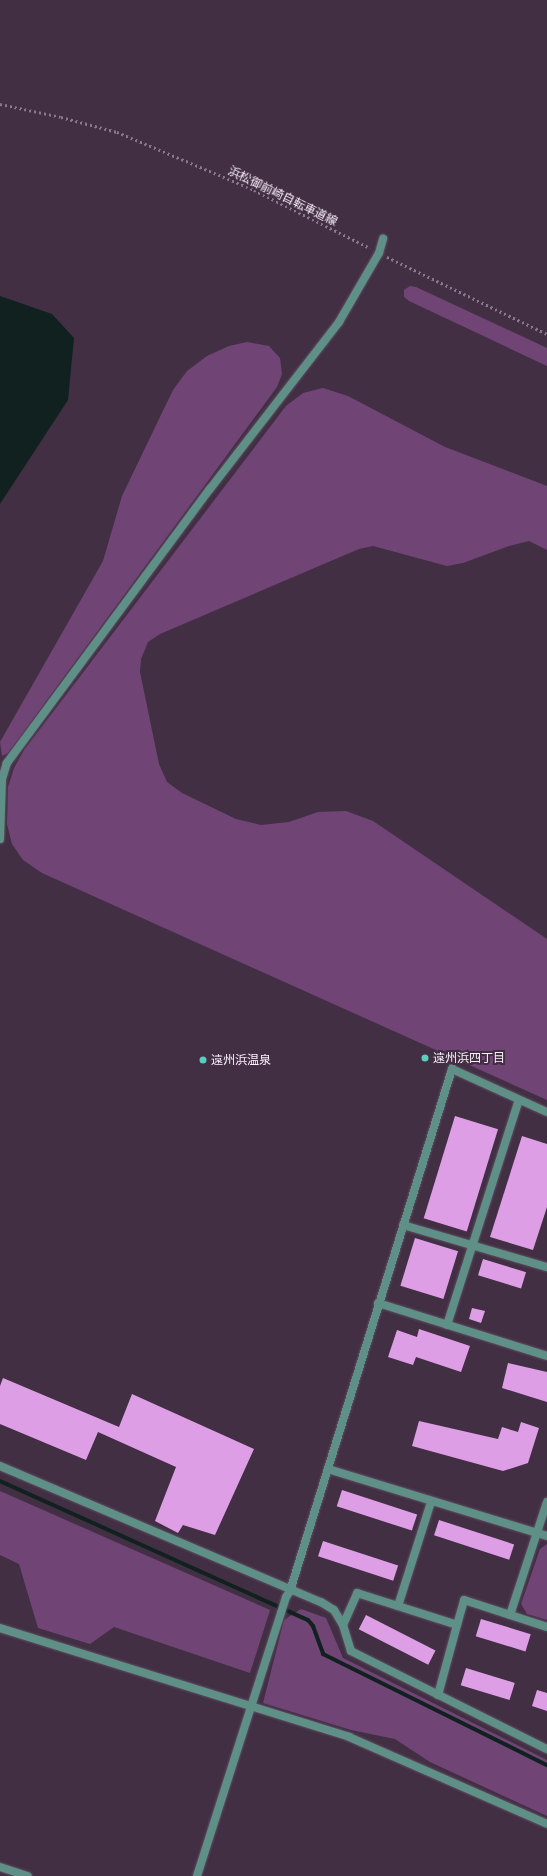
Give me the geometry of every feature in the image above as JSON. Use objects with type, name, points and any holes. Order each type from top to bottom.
[{"type":"street","points":[[0,840],[2,778],[7,764],[210,489],[339,322],[379,254],[383,239]]},
{"type":"street","points":[[197,1876],[286,1598],[290,1591],[378,1303],[452,1069],[547,1112]]},
{"type":"street","points":[[447,1325],[471,1244],[519,1100]]},
{"type":"street","points":[[403,1225],[546,1264]]},
{"type":"street","points":[[378,1303],[547,1356]]},
{"type":"street","points":[[0,1466],[290,1591],[321,1602],[334,1610],[343,1625],[350,1651],[547,1749]]},
{"type":"street","points":[[328,1469],[547,1536]]},
{"type":"street","points":[[398,1606],[432,1502]]},
{"type":"street","points":[[510,1615],[547,1502]]},
{"type":"street","points":[[343,1625],[357,1593],[458,1625]]},
{"type":"street","points":[[438,1695],[464,1600],[547,1627]]},
{"type":"street","points":[[0,1628],[350,1737],[547,1824]]},
{"type":"street","points":[[0,1867],[28,1876]]},
{"type":"path","name":"浜松御前崎自転車道線","points":[[0,104],[61,117],[143,142],[254,190],[379,254],[547,334]]},
{"type":"shaded area","points":[[410,286],[416,287],[547,348],[547,366],[409,301],[404,297],[404,290]]},
{"type":"shaded area","points":[[0,296],[52,314],[74,338],[68,400],[0,504]]},
{"type":"shaded area","points":[[247,342],[269,346],[280,358],[282,374],[277,387],[8,753],[2,756],[0,742],[103,561],[122,496],[173,390],[187,371],[207,356],[229,346]]},
{"type":"shaded area","points":[[323,388],[348,396],[445,447],[547,486],[547,550],[529,541],[509,546],[463,563],[447,566],[373,546],[359,549],[160,634],[148,642],[141,659],[140,672],[159,764],[167,782],[182,793],[236,819],[261,825],[289,822],[318,812],[346,811],[373,821],[547,939],[547,1100],[42,873],[23,860],[12,844],[7,824],[8,787],[14,768],[24,750],[286,406],[303,393]]},
{"type":"shaded area","points":[[0,1491],[270,1610],[250,1673],[114,1627],[90,1644],[38,1628],[19,1564],[0,1555]]},
{"type":"shaded area","points":[[547,1544],[547,1620],[527,1614],[521,1604],[540,1549]]},
{"type":"shaded area","points":[[301,1609],[326,1618],[343,1658],[547,1760],[547,1816],[430,1762],[395,1739],[351,1730],[263,1703],[284,1620]]},
{"type":"building","points":[[455,1116],[498,1129],[467,1231],[424,1218]]},
{"type":"building","points":[[522,1136],[547,1144],[547,1207],[533,1250],[490,1237]]},
{"type":"building","points":[[415,1238],[458,1251],[443,1299],[400,1286]]},
{"type":"building","points":[[483,1259],[526,1272],[521,1288],[478,1275]]},
{"type":"building","points":[[472,1308],[485,1311],[481,1323],[469,1319]]},
{"type":"building","points":[[419,1329],[470,1346],[461,1372],[416,1357],[413,1365],[388,1357],[397,1330],[417,1337]]},
{"type":"building","points":[[508,1363],[547,1372],[547,1402],[502,1388]]},
{"type":"building","points":[[3,1378],[119,1427],[132,1394],[254,1449],[215,1535],[183,1525],[178,1533],[155,1521],[176,1467],[98,1432],[86,1460],[0,1424],[0,1386]]},
{"type":"building","points":[[419,1421],[498,1439],[502,1427],[518,1432],[521,1422],[539,1428],[528,1463],[503,1471],[412,1446]]},
{"type":"building","points":[[342,1490],[417,1514],[412,1531],[337,1506]]},
{"type":"building","points":[[439,1520],[514,1544],[509,1560],[434,1535]]},
{"type":"building","points":[[323,1541],[398,1565],[393,1581],[318,1556]]},
{"type":"building","points":[[366,1615],[435,1650],[428,1665],[359,1629]]},
{"type":"building","points":[[481,1619],[531,1634],[525,1651],[476,1636]]},
{"type":"building","points":[[466,1668],[515,1683],[510,1700],[461,1685]]},
{"type":"building","points":[[537,1690],[547,1693],[547,1711],[532,1706]]},
{"type":"waterway","points":[[0,1481],[308,1620],[313,1626],[323,1654],[547,1765]]},
{"type":"place","name":"遠州浜四丁目","points":[[425,1058]]},
{"type":"place","name":"遠州浜温泉","points":[[203,1060]]}]
